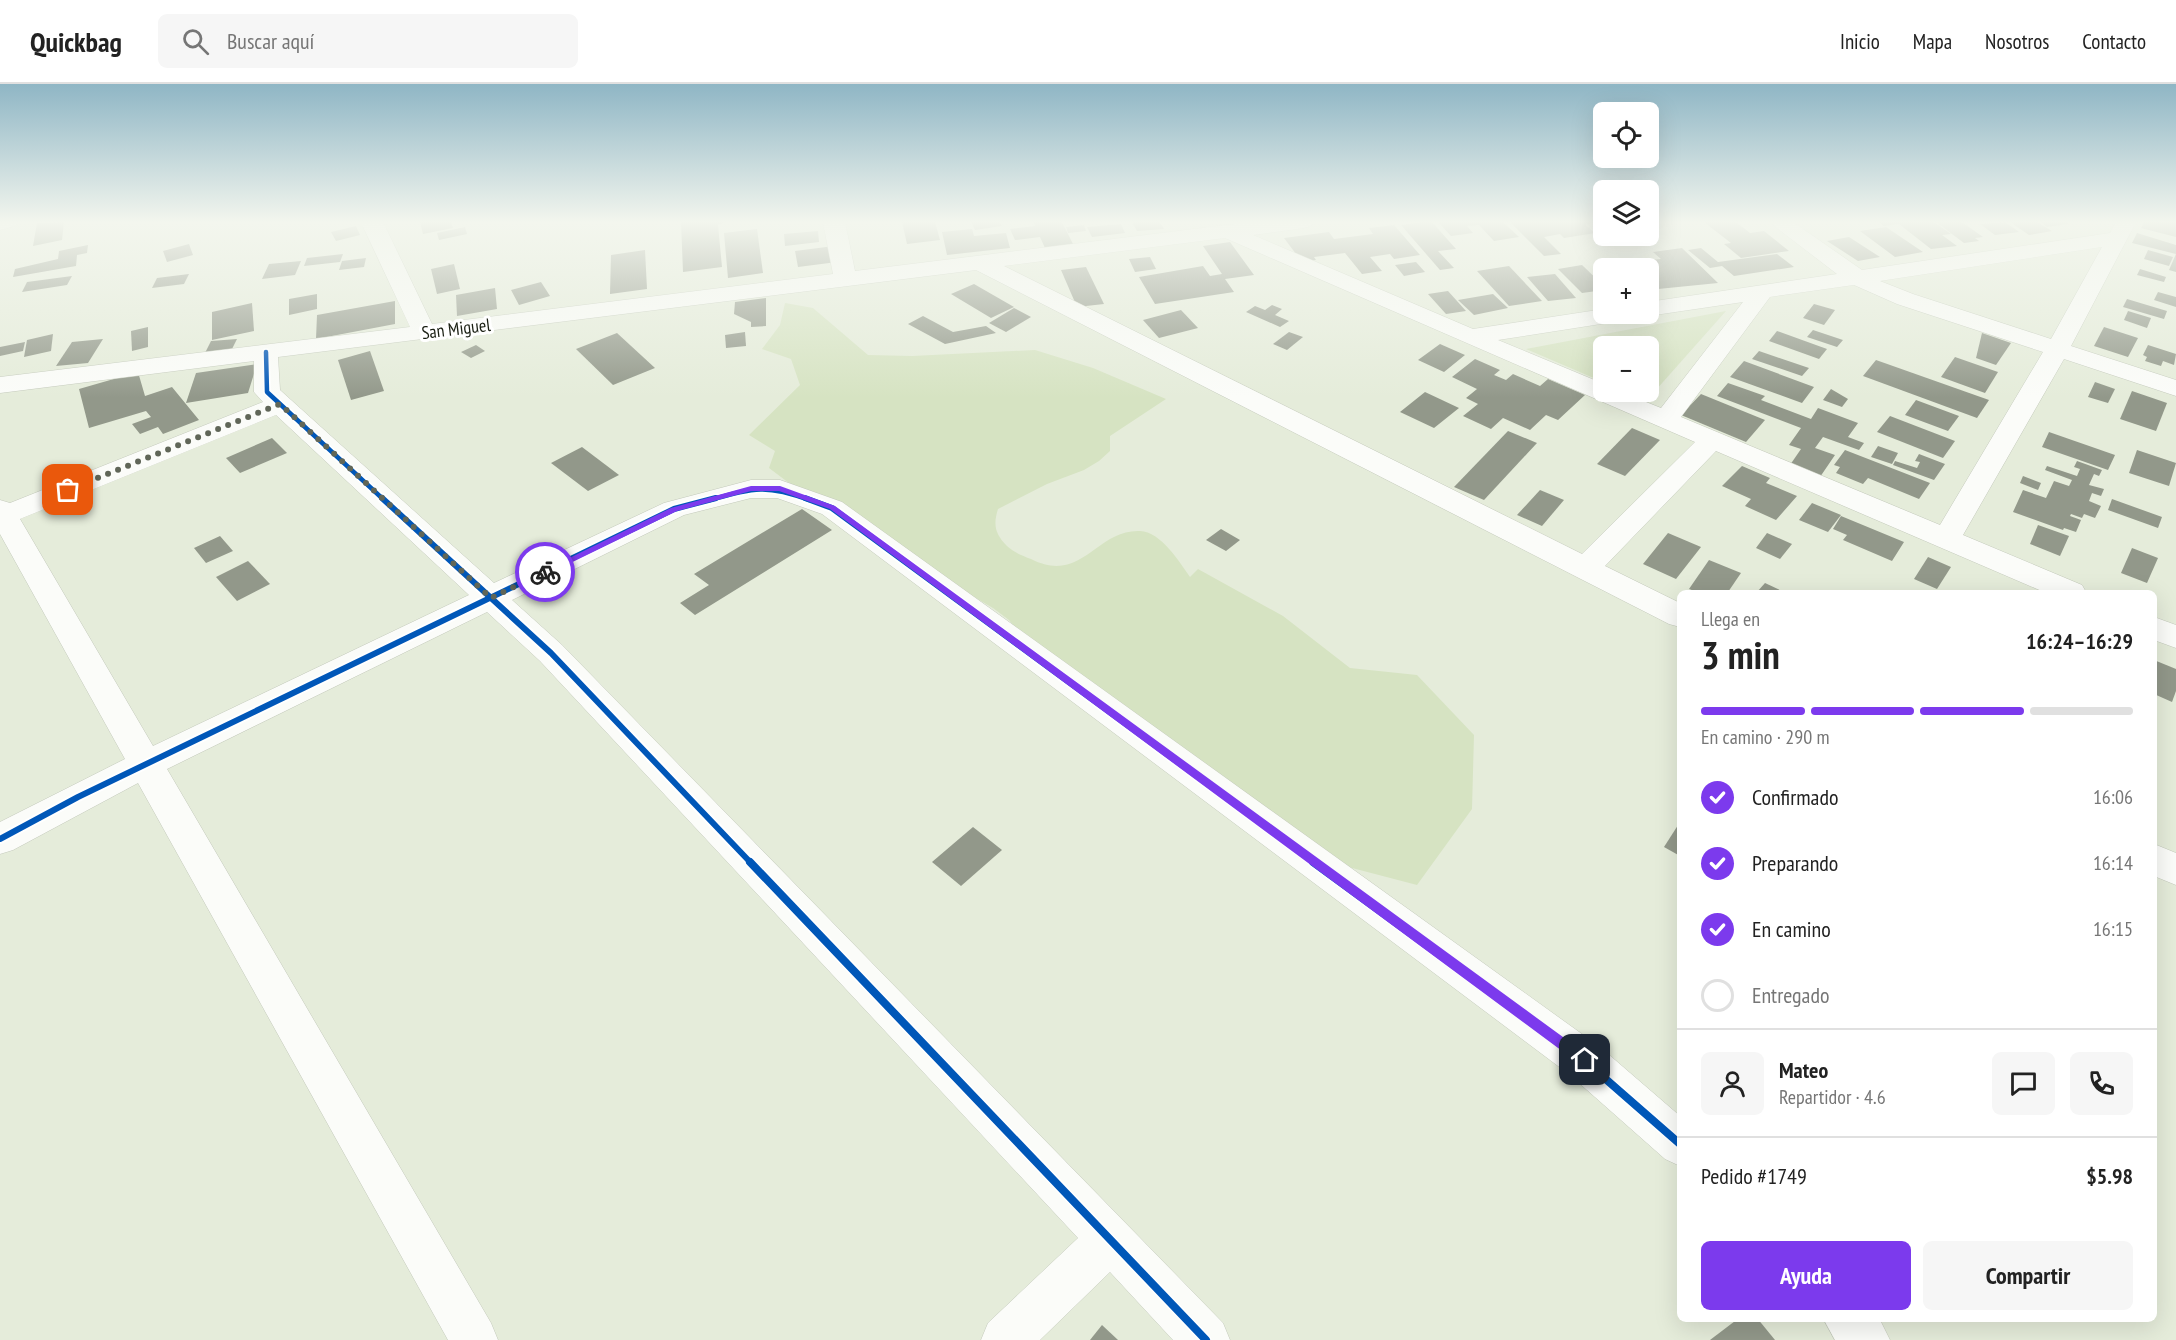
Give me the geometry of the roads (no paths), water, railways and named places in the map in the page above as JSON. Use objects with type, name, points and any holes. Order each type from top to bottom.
[{"type":"street","points":[[400,281],[424,332]]},
{"type":"street","name":"San Miguel","points":[[0,385],[841,281]]},
{"type":"street","points":[[1015,281],[1677,614]]},
{"type":"street","points":[[1340,281],[2066,590]]},
{"type":"street","points":[[1659,307],[1827,281]]},
{"type":"street","points":[[1864,281],[1905,299],[2176,388]]},
{"type":"street","points":[[1946,539],[2057,350],[2095,281]]},
{"type":"street","points":[[1665,420],[1762,291]]},
{"type":"street","points":[[1470,337],[1593,318]]},
{"type":"street","points":[[266,352],[267,392],[559,662],[1206,1340]]},
{"type":"street","points":[[280,404],[1,514],[474,1340]]},
{"type":"street","points":[[1586,568],[1712,440]]},
{"type":"street","points":[[0,839],[145,765],[674,509],[751,489],[780,489],[832,508],[1585,1060],[1677,1141]]},
{"type":"street","points":[[2157,629],[2176,638]]},
{"type":"street","points":[[2157,860],[2176,870]]},
{"type":"street","points":[[1005,1340],[1110,1240]]},
{"type":"street","points":[[1850,1322],[1866,1340]]}]
